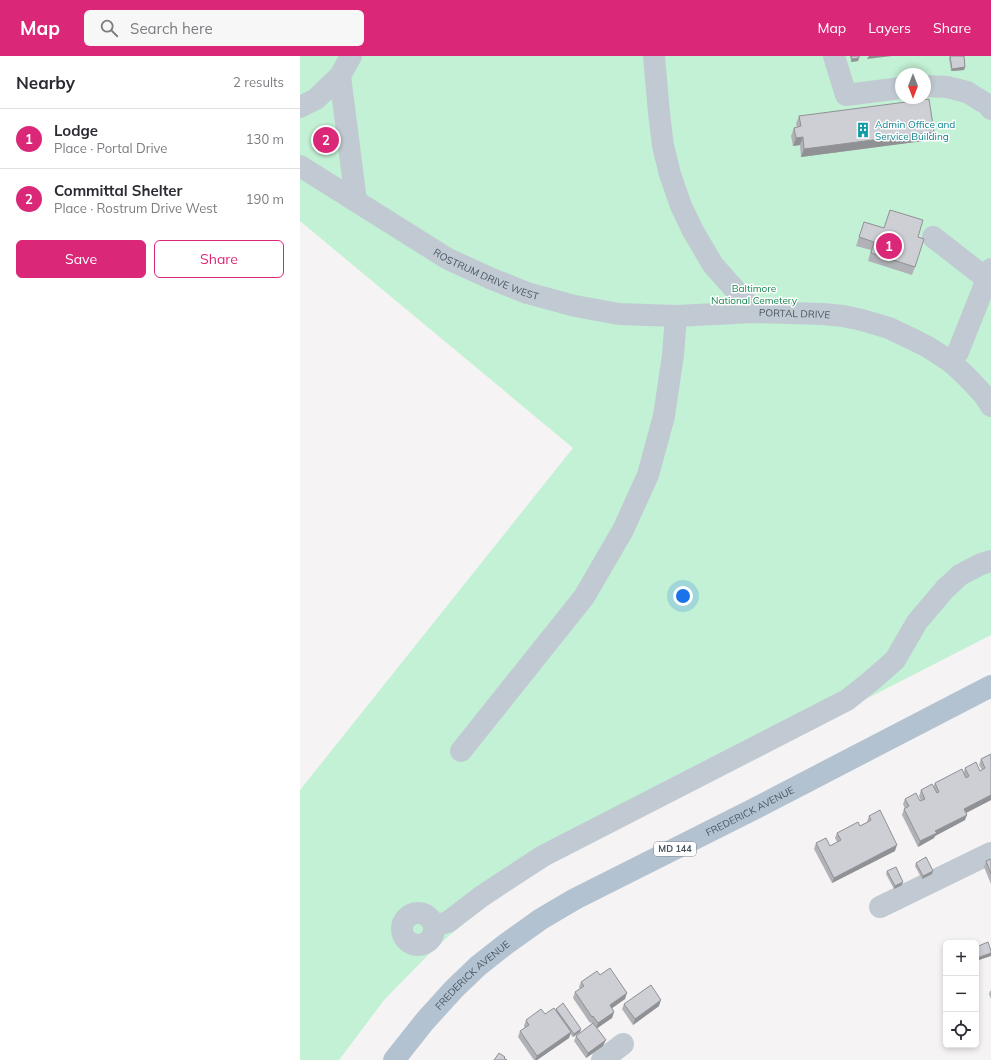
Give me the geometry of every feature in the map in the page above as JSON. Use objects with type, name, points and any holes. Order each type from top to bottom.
[{"type":"main road","name":"FREDERICK AVENUE","points":[[394,1060],[425,1021],[454,989],[478,966],[541,919],[575,899],[752,810],[991,686]]},
{"type":"street","points":[[300,107],[316,99],[340,76],[351,56]]},
{"type":"street","name":"PORTAL DRIVE","points":[[654,56],[662,146],[681,206],[693,232],[713,265],[755,312],[843,316],[889,328],[928,347],[951,362],[983,394],[991,406]]},
{"type":"street","points":[[834,56],[846,95],[895,89]]},
{"type":"street","points":[[340,76],[356,201]]},
{"type":"street","points":[[931,87],[968,92],[991,108]]},
{"type":"street","name":"ROSTRUM DRIVE WEST","points":[[300,166],[448,259],[527,293],[575,306],[619,314],[676,316],[755,312]]},
{"type":"street","points":[[933,238],[989,274],[958,352],[951,362]]},
{"type":"street","points":[[461,751],[584,597],[623,530],[648,475],[664,416],[673,355],[676,316]]},
{"type":"street","points":[[434,926],[448,922],[482,896],[543,856],[847,700],[895,660],[917,622],[945,589],[960,575],[980,564],[991,561]]},
{"type":"street","points":[[880,907],[991,853]]},
{"type":"street","points":[[602,1060],[623,1044]]},
{"type":"green space","name":"Baltimore National Cemetery","points":[[300,56],[991,56],[991,635],[585,843],[487,903],[434,949],[384,1000],[339,1060],[300,1060],[300,790],[573,448],[300,221]]},
{"type":"building","points":[[851,56],[859,56],[859,58],[852,59]]},
{"type":"building","points":[[950,56],[964,56],[965,67],[952,69]]},
{"type":"building","name":"Admin Office and Service Building","points":[[895,103],[930,104],[934,132],[804,149],[803,137],[796,138],[794,128],[801,126],[799,116]]},
{"type":"building","points":[[333,127],[335,146],[321,148],[319,129]]},
{"type":"building","points":[[890,210],[923,220],[918,237],[924,239],[915,267],[871,253],[874,242],[859,237],[864,222],[884,228]]},
{"type":"building","points":[[991,754],[991,795],[964,809],[967,815],[935,831],[937,833],[920,841],[904,809],[909,806],[905,799],[916,793],[920,801],[925,799],[921,790],[932,784],[937,793],[939,792],[935,783],[962,769],[966,778],[969,776],[965,768],[976,762],[980,771],[985,768],[981,759]]},
{"type":"building","points":[[880,810],[897,845],[834,878],[816,843],[826,838],[830,846],[841,840],[837,833],[858,822],[860,826],[866,823],[871,820],[869,816]]},
{"type":"building","points":[[926,857],[933,871],[923,876],[916,863]]},
{"type":"building","points":[[991,859],[991,874],[986,861]]},
{"type":"building","points":[[896,867],[903,882],[895,886],[887,871]]},
{"type":"building","points":[[988,942],[991,953],[979,957],[979,946]]},
{"type":"building","points":[[610,968],[627,993],[610,1005],[614,1012],[598,1023],[593,1016],[592,1017],[575,992],[584,986],[581,982],[597,971],[600,975]]},
{"type":"building","points":[[651,985],[661,1000],[635,1019],[624,1004]]},
{"type":"building","points":[[563,1003],[581,1029],[574,1034],[556,1009]]},
{"type":"building","points":[[554,1008],[571,1032],[537,1056],[520,1031],[529,1025],[526,1020],[541,1009],[545,1014]]},
{"type":"building","points":[[593,1023],[606,1040],[588,1053],[576,1036]]},
{"type":"building","points":[[499,1053],[505,1057],[504,1058],[507,1060],[494,1060]]},
{"type":"place","name":"Admin Office and Service Building","points":[[863,130]]},
{"type":"place","name":"Committal Shelter","points":[[326,140]]},
{"type":"place","name":"Lodge","points":[[889,246]]}]
